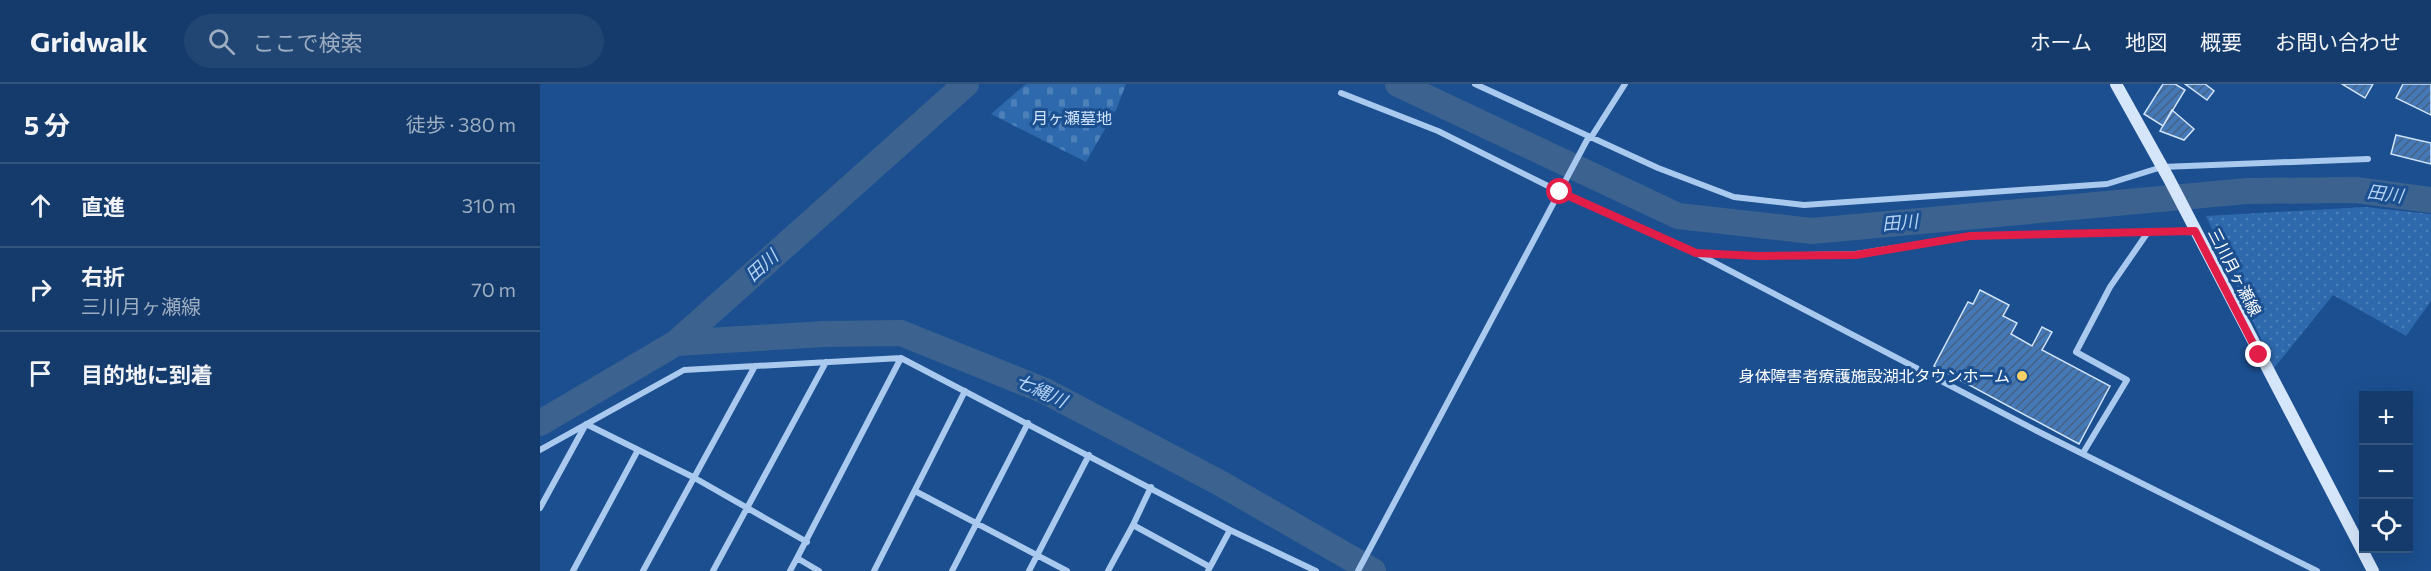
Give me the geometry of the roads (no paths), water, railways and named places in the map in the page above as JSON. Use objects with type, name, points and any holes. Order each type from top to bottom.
[{"type":"main road","name":"三川月ヶ瀬線","points":[[2116,84],[2169,179],[2373,571]]},
{"type":"street","points":[[1475,84],[1589,138],[1734,197],[1803,206],[2107,183],[2162,167],[2368,159]]},
{"type":"street","points":[[1359,571],[1561,189],[1589,138],[1625,84]]},
{"type":"street","points":[[1341,93],[1438,131],[1696,253],[2317,571]]},
{"type":"street","points":[[1696,253],[1758,256],[1856,255],[1970,236],[2148,232],[2193,226]]},
{"type":"street","points":[[2083,453],[2127,380],[2076,352],[2110,287],[2148,232]]},
{"type":"street","points":[[790,571],[901,358]]},
{"type":"street","points":[[540,450],[684,370],[901,358],[1230,530],[1316,571]]},
{"type":"street","points":[[713,571],[826,362]]},
{"type":"street","points":[[644,571],[755,366]]},
{"type":"street","points":[[874,571],[965,391]]},
{"type":"street","points":[[952,571],[1028,423]]},
{"type":"street","points":[[586,424],[693,477],[807,542]]},
{"type":"street","points":[[540,508],[586,424]]},
{"type":"street","points":[[573,571],[638,450]]},
{"type":"street","points":[[1029,571],[1089,455]]},
{"type":"street","points":[[1108,571],[1150,487]]},
{"type":"street","points":[[915,491],[1067,571]]},
{"type":"street","points":[[1133,525],[1209,569],[1230,530]]},
{"type":"street","points":[[797,558],[819,571]]},
{"type":"waterway","name":"田川","points":[[540,423],[676,343],[966,84]]},
{"type":"waterway","name":"田川","points":[[1398,84],[1678,216],[1812,231],[2247,191],[2356,190],[2431,200]]},
{"type":"waterway","name":"七縄川","points":[[676,343],[824,334],[901,333],[1045,391],[1220,483],[1373,571]]},
{"type":"place","name":"身体障害者療護施設湖北タウンホーム","points":[[2022,376]]},
{"type":"park label","name":"月ヶ瀬墓地","points":[[1072,118]]}]
